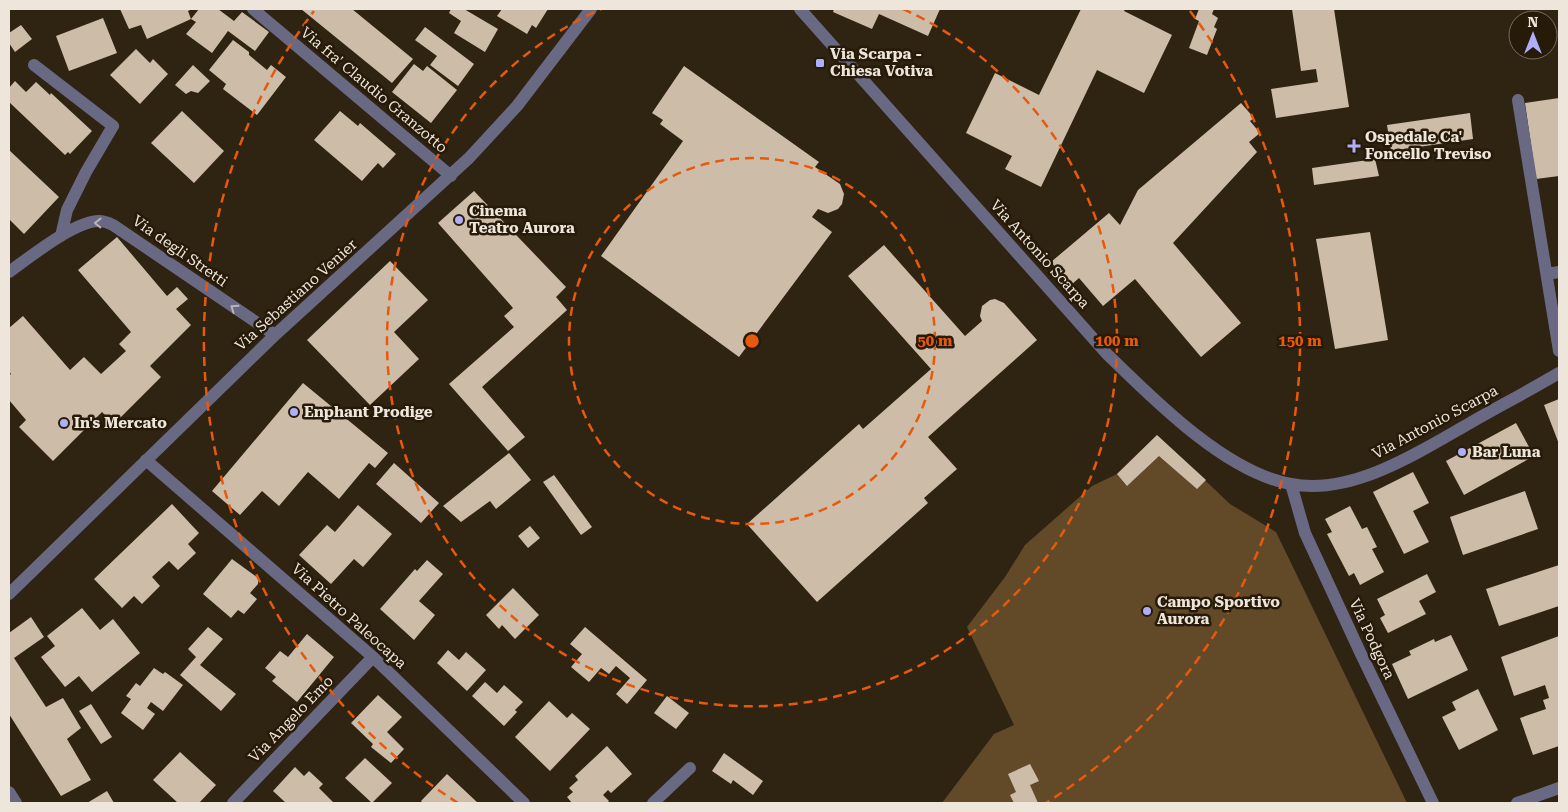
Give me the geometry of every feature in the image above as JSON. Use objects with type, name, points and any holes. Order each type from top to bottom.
[{"type":"street","name":"Via fra' Claudio Granzotto","points":[[253,9],[451,176]]},
{"type":"street","name":"Via Sebastiano Venier","points":[[9,594],[275,336],[451,176],[517,106],[591,9]]},
{"type":"street","name":"Via Antonio Scarpa","points":[[800,9],[1108,354],[1149,396],[1193,432],[1229,458],[1258,474],[1291,484],[1314,486],[1339,483],[1374,473],[1423,450],[1559,373]]},
{"type":"street","points":[[34,65],[113,126],[86,172],[67,210],[61,236]]},
{"type":"street","points":[[1518,100],[1553,273],[1559,351]]},
{"type":"street","name":"Via degli Stretti","points":[[9,272],[61,236],[86,224],[99,221],[114,225],[275,336]]},
{"type":"street","name":"Via Pietro Paleocapa","points":[[146,460],[372,657],[524,803]]},
{"type":"street","name":"Via Podgora","points":[[1291,484],[1305,533],[1433,803]]},
{"type":"street","name":"Via Angelo Emo","points":[[233,803],[372,657]]},
{"type":"street","points":[[653,803],[690,768]]},
{"type":"street","points":[[1517,803],[1559,788]]},
{"type":"street","points":[[9,792],[16,803]]},
{"type":"shaded area","name":"Campo Sportivo Aurora","points":[[1157,435],[1230,504],[1276,532],[1407,803],[942,803],[994,734],[1014,725],[967,627],[1005,577],[1025,545],[1092,486],[1117,474]]},
{"type":"building","points":[[120,9],[192,9],[188,11],[191,19],[147,39],[141,25],[129,29]]},
{"type":"building","points":[[199,9],[218,9],[234,21],[242,12],[269,32],[255,51],[228,31],[212,53],[186,34],[196,22],[191,19]]},
{"type":"building","points":[[301,9],[352,9],[413,59],[392,83]]},
{"type":"building","points":[[451,9],[464,9],[498,29],[485,52],[454,33],[461,21],[449,13]]},
{"type":"building","points":[[502,9],[548,9],[536,28],[532,25],[527,34],[497,16]]},
{"type":"building","points":[[834,9],[940,9],[928,36],[879,14],[872,29],[833,12]]},
{"type":"building","points":[[1081,9],[1125,9],[1124,11],[1172,35],[1144,93],[1097,70],[1041,187],[1005,169],[1012,156],[966,133],[995,73],[1039,95]]},
{"type":"building","points":[[1199,9],[1214,9],[1212,14],[1218,18],[1214,27],[1217,29],[1207,55],[1189,48],[1199,21],[1195,19]]},
{"type":"building","points":[[1292,9],[1334,9],[1349,107],[1276,118],[1271,89],[1318,82],[1316,69],[1301,71]]},
{"type":"building","points":[[103,18],[117,53],[69,71],[56,36]]},
{"type":"building","points":[[21,25],[32,39],[15,52],[9,43],[9,33]]},
{"type":"building","points":[[425,27],[474,64],[458,86],[430,65],[437,56],[415,40]]},
{"type":"building","points":[[233,40],[249,52],[249,55],[267,70],[271,65],[286,77],[257,115],[223,89],[226,84],[209,70]]},
{"type":"building","points":[[136,49],[150,63],[153,59],[168,74],[140,104],[110,75]]},
{"type":"building","points":[[414,64],[423,71],[427,66],[457,90],[431,123],[392,92]]},
{"type":"building","points":[[193,65],[210,81],[198,93],[191,91],[186,94],[175,85]]},
{"type":"building","points":[[684,66],[819,162],[815,167],[840,184],[844,194],[842,204],[838,209],[828,213],[818,209],[812,217],[832,232],[739,357],[601,256],[683,141],[660,124],[663,120],[652,113]]},
{"type":"building","points":[[15,81],[26,92],[36,82],[50,95],[51,93],[92,131],[70,154],[68,152],[65,155],[9,102],[9,88]]},
{"type":"building","points":[[1559,98],[1559,176],[1536,179],[1525,103]]},
{"type":"building","points":[[1241,103],[1254,118],[1250,121],[1260,133],[1249,142],[1257,152],[1173,243],[1241,323],[1201,357],[1135,279],[1103,306],[1079,278],[1071,285],[1051,262],[1109,213],[1120,225],[1138,190]]},
{"type":"building","points":[[182,111],[224,151],[194,183],[151,143]]},
{"type":"building","points":[[340,111],[358,126],[360,123],[396,154],[383,168],[378,163],[362,181],[314,140]]},
{"type":"building","points":[[1470,113],[1473,139],[1391,151],[1387,125]]},
{"type":"building","points":[[9,150],[59,197],[24,234],[9,219]]},
{"type":"building","points":[[1375,159],[1379,176],[1314,185],[1312,168]]},
{"type":"building","points":[[474,191],[566,287],[556,297],[567,310],[482,387],[525,437],[508,451],[449,384],[514,327],[504,316],[513,308],[438,223]]},
{"type":"building","points":[[1370,232],[1388,340],[1335,349],[1316,239]]},
{"type":"building","points":[[117,237],[167,296],[177,287],[188,299],[176,309],[191,325],[150,366],[161,377],[114,424],[102,412],[53,461],[19,427],[26,420],[9,400],[9,376],[11,374],[9,371],[9,328],[23,316],[70,370],[84,357],[101,374],[126,351],[119,344],[131,332],[78,270]]},
{"type":"building","points":[[884,245],[965,336],[982,321],[980,316],[982,306],[995,299],[1004,303],[1037,340],[928,437],[957,469],[924,498],[928,503],[817,602],[747,524],[859,424],[863,429],[931,369],[848,276]]},
{"type":"building","points":[[390,261],[428,300],[394,332],[419,359],[370,405],[307,340]]},
{"type":"building","points":[[303,383],[388,453],[375,468],[369,463],[339,499],[308,472],[279,506],[262,491],[240,515],[212,491]]},
{"type":"building","points":[[1559,399],[1559,444],[1544,405]]},
{"type":"building","points":[[1516,423],[1534,456],[1464,495],[1446,461]]},
{"type":"building","points":[[1157,435],[1206,480],[1197,489],[1159,456],[1127,486],[1117,474]]},
{"type":"building","points":[[509,453],[531,480],[496,509],[490,501],[461,522],[443,506]]},
{"type":"building","points":[[394,463],[439,503],[421,523],[376,484]]},
{"type":"building","points":[[1413,472],[1429,503],[1413,511],[1429,542],[1404,554],[1373,492]]},
{"type":"building","points":[[554,475],[592,527],[581,535],[543,482]]},
{"type":"building","points":[[1525,491],[1538,529],[1463,555],[1450,517]]},
{"type":"building","points":[[172,504],[199,533],[188,544],[196,553],[178,570],[169,561],[152,577],[160,586],[142,604],[134,596],[122,608],[94,579]]},
{"type":"building","points":[[358,505],[392,534],[363,567],[354,559],[331,584],[299,555],[327,525],[335,532]]},
{"type":"building","points":[[1350,506],[1362,529],[1367,527],[1377,547],[1372,549],[1384,572],[1360,585],[1354,573],[1349,576],[1327,534],[1332,532],[1325,519]]},
{"type":"building","points":[[530,526],[540,538],[528,548],[518,536]]},
{"type":"building","points":[[232,559],[258,578],[258,584],[250,593],[257,599],[244,614],[238,610],[231,618],[203,594]]},
{"type":"building","points":[[427,560],[443,574],[419,601],[435,615],[414,640],[380,609],[415,569],[417,571]]},
{"type":"building","points":[[1559,565],[1559,606],[1499,626],[1486,589]]},
{"type":"building","points":[[1427,574],[1436,592],[1419,601],[1426,614],[1388,633],[1380,618],[1385,615],[1377,599]]},
{"type":"building","points":[[513,588],[539,615],[515,639],[502,625],[499,629],[486,615]]},
{"type":"building","points":[[82,608],[100,630],[113,619],[140,653],[92,692],[79,676],[65,687],[41,657],[55,646],[47,636]]},
{"type":"building","points":[[31,617],[44,637],[14,658],[46,707],[63,698],[81,728],[67,739],[91,780],[61,796],[9,714],[9,633]]},
{"type":"building","points":[[208,627],[223,639],[200,665],[236,694],[221,711],[180,675],[196,657],[188,649]]},
{"type":"building","points":[[585,627],[647,680],[627,704],[616,694],[630,678],[616,666],[609,674],[601,668],[589,682],[571,667],[582,654],[570,644]]},
{"type":"building","points":[[307,634],[334,657],[297,702],[272,681],[276,677],[265,668],[280,651],[288,657]]},
{"type":"building","points":[[1451,635],[1468,670],[1408,699],[1392,664],[1411,655],[1409,651],[1434,639],[1435,642]]},
{"type":"building","points":[[1559,636],[1559,746],[1533,755],[1520,718],[1546,709],[1543,700],[1549,698],[1545,685],[1514,696],[1501,657]]},
{"type":"building","points":[[448,650],[459,660],[466,652],[486,670],[467,691],[437,663]]},
{"type":"building","points":[[154,668],[163,674],[165,672],[183,685],[163,711],[151,702],[147,708],[155,714],[143,730],[121,713],[131,699],[126,696],[136,683],[140,686]]},
{"type":"building","points":[[485,682],[497,693],[504,685],[523,702],[515,710],[517,712],[504,726],[472,696]]},
{"type":"building","points":[[1478,689],[1498,730],[1459,750],[1442,717],[1456,710],[1452,702]]},
{"type":"building","points":[[378,695],[402,717],[387,732],[404,749],[391,763],[371,747],[373,744],[351,723]]},
{"type":"building","points":[[667,696],[689,713],[676,729],[654,713]]},
{"type":"building","points":[[549,701],[567,718],[572,713],[590,729],[550,771],[515,737]]},
{"type":"building","points":[[91,704],[112,737],[101,744],[79,711]]},
{"type":"building","points":[[607,746],[632,774],[611,793],[608,790],[603,795],[609,801],[607,803],[572,803],[567,797],[573,792],[569,788],[578,780],[575,776]]},
{"type":"building","points":[[180,752],[216,785],[199,803],[178,803],[153,780]]},
{"type":"building","points":[[724,753],[763,781],[753,795],[733,780],[731,784],[712,771]]},
{"type":"building","points":[[365,758],[392,783],[372,803],[345,778]]},
{"type":"building","points":[[1030,764],[1039,781],[1030,785],[1038,803],[1014,803],[1010,795],[1016,792],[1008,774]]},
{"type":"building","points":[[295,767],[304,776],[309,771],[323,784],[319,788],[334,803],[286,803],[273,791]]},
{"type":"building","points":[[447,774],[478,803],[423,803],[421,801]]},
{"type":"building","points":[[107,791],[114,803],[87,803]]},
{"type":"place","name":"Via Scarpa - Chiesa Votiva","points":[[820,63]]},
{"type":"place","name":"Ospedale Ca' Foncello Treviso","points":[[1354,146]]},
{"type":"place","name":"Cinema Teatro Aurora","points":[[459,220]]},
{"type":"place","name":"Enphant Prodige","points":[[294,412]]},
{"type":"place","name":"In's Mercato","points":[[64,423]]},
{"type":"place","name":"Bar Luna","points":[[1462,452]]},
{"type":"place","name":"Campo Sportivo Aurora","points":[[1147,611]]}]
